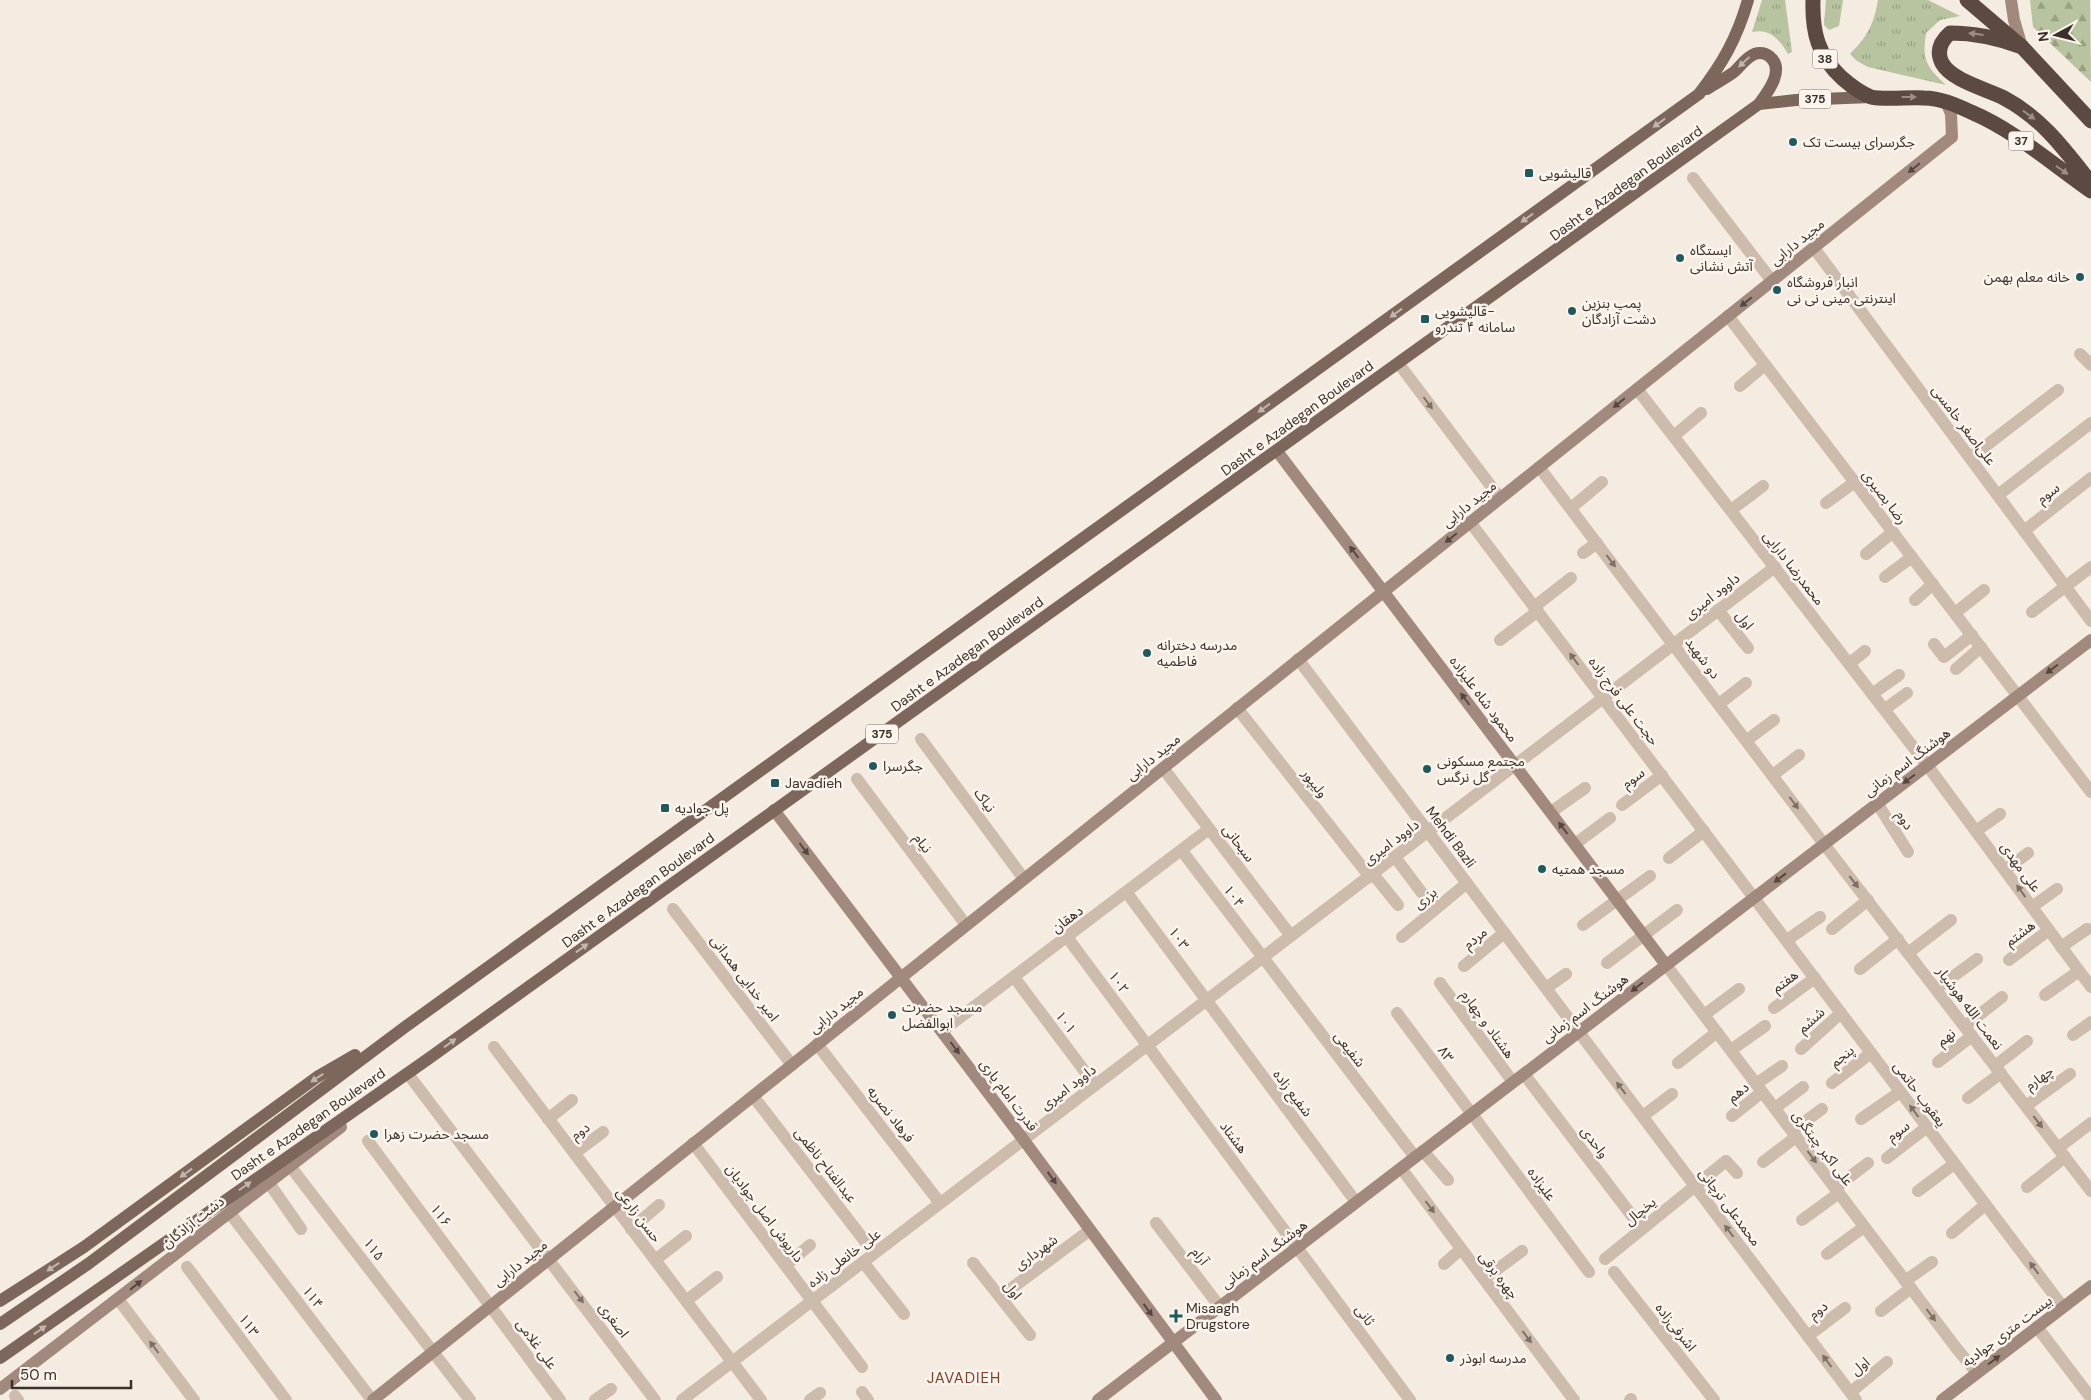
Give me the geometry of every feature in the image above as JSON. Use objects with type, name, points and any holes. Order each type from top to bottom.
[{"type":"highway","name":"38","points":[[1813,0],[1814,27],[1817,43],[1825,60],[1852,87],[1871,97],[1926,98],[1946,101]]},
{"type":"highway","points":[[1967,0],[2022,47],[2091,121]]},
{"type":"highway","points":[[2022,47],[2000,38],[1976,33],[1950,33],[1940,45],[1940,55],[1942,64],[1952,73],[1964,81],[2005,98],[2051,132],[2091,183]]},
{"type":"highway","name":"37","points":[[1946,101],[1999,126],[2091,191]]},
{"type":"main road","name":"Dasht e Azadegan Boulevard","points":[[0,1324],[88,1264],[405,1027],[1699,94],[1720,68],[1736,36],[1748,0]]},
{"type":"main road","points":[[1699,94],[1734,72],[1750,56],[1760,53],[1766,54],[1774,61],[1776,71],[1769,90],[1759,104]]},
{"type":"main road","name":"Dasht e Azadegan Boulevard","points":[[0,1358],[428,1059],[1759,104],[1796,100],[1871,97]]},
{"type":"main road","points":[[0,1301],[84,1246],[317,1077],[405,1027]]},
{"type":"street","points":[[2011,0],[2014,20],[2022,47]]},
{"type":"street","name":"مجید دارابی","points":[[372,1400],[1952,137],[1951,114],[1946,101]]},
{"type":"street","points":[[1693,178],[1772,281]]},
{"type":"street","name":"علی‌اصغر خامسی","points":[[1814,248],[2091,621]]},
{"type":"street","name":"رضا بصیری","points":[[1728,316],[2091,792]]},
{"type":"street","points":[[2080,354],[2091,365]]},
{"type":"street","points":[[1399,364],[1500,498]]},
{"type":"street","points":[[1740,386],[1765,365]]},
{"type":"street","name":"محمدرضا دارایی","points":[[1637,389],[1928,765]]},
{"type":"street","points":[[1970,458],[2058,390]]},
{"type":"street","points":[[1674,436],[1702,413]]},
{"type":"street","points":[[1998,495],[2091,423]]},
{"type":"street","name":"محمود شاه علیزاده","points":[[1277,451],[1666,965]]},
{"type":"street","name":"دو شهید","points":[[1540,467],[1824,844]]},
{"type":"street","name":"سوم","points":[[2024,531],[2091,478]]},
{"type":"street","points":[[1571,508],[1602,482]]},
{"type":"street","points":[[1826,503],[1854,482]]},
{"type":"street","points":[[1730,510],[1763,486]]},
{"type":"street","name":"حجت علی فرج زاده","points":[[1470,522],[1754,897]]},
{"type":"street","points":[[1866,554],[1893,532]]},
{"type":"street","points":[[1583,553],[1597,543]]},
{"type":"street","points":[[1885,577],[1912,556]]},
{"type":"street","name":"داوود امیری","points":[[1024,1139],[1775,567]]},
{"type":"street","points":[[2032,612],[2091,567]]},
{"type":"street","points":[[1500,640],[1571,578]]},
{"type":"street","points":[[1915,600],[1933,584]]},
{"type":"street","points":[[1955,613],[1984,590]]},
{"type":"street","name":"اول","points":[[1718,610],[1748,648]]},
{"type":"street","points":[[1934,644],[1944,657],[1972,635]]},
{"type":"street","name":"هوشنگ اسم زمانی","points":[[1098,1400],[2091,640]]},
{"type":"street","points":[[1956,669],[1981,647]]},
{"type":"street","points":[[1849,664],[1865,651]]},
{"type":"street","name":"Mehdi Bazli","points":[[1298,660],[1579,1032]]},
{"type":"street","points":[[1872,694],[1899,675]]},
{"type":"street","points":[[1719,704],[1746,683]]},
{"type":"street","points":[[1885,710],[1907,693]]},
{"type":"street","name":"ولیپور","points":[[1237,708],[1371,875],[1398,905]]},
{"type":"street","points":[[1747,740],[1774,720]]},
{"type":"street","name":"نیاک","points":[[921,738],[1024,879]]},
{"type":"street","points":[[1773,775],[1799,755]]},
{"type":"street","name":"علی مهدی","points":[[1928,765],[2090,985]]},
{"type":"street","name":"سبحانی","points":[[1163,768],[1291,936]]},
{"type":"street","name":"سوم","points":[[1622,805],[1662,775]]},
{"type":"street","name":"نیام","points":[[856,779],[966,926]]},
{"type":"street","points":[[1551,812],[1585,788]]},
{"type":"street","name":"دوم","points":[[1877,803],[1908,852]]},
{"type":"street","name":"قدرت امام یاری","points":[[774,810],[1024,1139],[1172,1343],[1216,1400]]},
{"type":"street","points":[[1976,831],[2000,814]]},
{"type":"street","points":[[1575,844],[1610,818]]},
{"type":"street","name":"دهقان","points":[[942,1031],[1209,829]]},
{"type":"street","points":[[1669,858],[1704,830]]},
{"type":"street","name":"نعمت الله هوشیار","points":[[1824,844],[2062,1153],[2090,1186]]},
{"type":"street","name":"۱۰۴","points":[[1182,851],[1262,958]]},
{"type":"street","points":[[2005,870],[2028,854]]},
{"type":"street","points":[[1395,858],[1422,893]]},
{"type":"street","points":[[1582,925],[1650,876]]},
{"type":"street","name":"بزری","points":[[1402,937],[1467,883]]},
{"type":"street","points":[[2032,907],[2057,889]]},
{"type":"street","name":"۱۰۳","points":[[1127,892],[1206,1001]]},
{"type":"street","name":"یعقوب حاتمی","points":[[1754,897],[2063,1307]]},
{"type":"street","points":[[1832,929],[1868,900]]},
{"type":"street","name":"امیر خدایی همدانی","points":[[674,909],[792,1065]]},
{"type":"street","points":[[1607,963],[1677,910]]},
{"type":"street","points":[[1786,940],[1820,918]]},
{"type":"street","points":[[1908,953],[1951,920]]},
{"type":"street","points":[[2061,947],[2088,929]]},
{"type":"street","name":"هشتم","points":[[2009,960],[2049,930]]},
{"type":"street","name":"مردم","points":[[1464,966],[1504,933]]},
{"type":"street","name":"۱۰۲","points":[[1067,937],[1147,1045]]},
{"type":"street","points":[[1860,969],[1898,939]]},
{"type":"street","name":"شفیعی","points":[[1262,958],[1419,1154],[1448,1180]]},
{"type":"street","points":[[1936,989],[1977,959]]},
{"type":"street","name":"علی اکبر چیتگری","points":[[1666,965],[1908,1285],[1977,1373]]},
{"type":"street","points":[[2045,994],[2079,971]]},
{"type":"street","points":[[1546,988],[1566,974]]},
{"type":"street","name":"۱۰۱","points":[[1014,977],[1095,1086]]},
{"type":"street","name":"هفتم","points":[[1774,1008],[1815,978]]},
{"type":"street","name":"هشتاد و چهارم","points":[[1440,983],[1512,1082]]},
{"type":"street","points":[[1704,1015],[1739,989]]},
{"type":"street","points":[[1968,1031],[2002,997]]},
{"type":"street","name":"شفیع زاده","points":[[1206,1001],[1356,1202]]},
{"type":"street","name":"۸۳","points":[[1397,1013],[1472,1114]]},
{"type":"street","name":"ششم","points":[[1801,1049],[1841,1013]]},
{"type":"street","points":[[2074,1035],[2091,1022]]},
{"type":"street","points":[[1731,1050],[1765,1026]]},
{"type":"street","name":"نهم","points":[[1938,1062],[1968,1031]]},
{"type":"street","name":"محمدعلی ترچانی","points":[[1579,1032],[1853,1396]]},
{"type":"street","points":[[1678,1062],[1717,1032]]},
{"type":"street","points":[[1968,1098],[2027,1041]]},
{"type":"street","name":"فرهاد نصریه","points":[[817,1044],[940,1203]]},
{"type":"street","name":"هشتاد","points":[[1147,1045],[1297,1247]]},
{"type":"street","name":"حسن زارعی","points":[[494,1047],[761,1400]]},
{"type":"street","name":"پنجم","points":[[1832,1083],[1871,1053]]},
{"type":"street","name":"دشت آزادگان","points":[[0,1389],[428,1059]]},
{"type":"street","points":[[1759,1088],[1782,1066]]},
{"type":"street","name":"اصغری","points":[[408,1074],[550,1258],[655,1400]]},
{"type":"street","name":"واحدی","points":[[1524,1074],[1642,1229]]},
{"type":"street","name":"چهارم","points":[[2026,1106],[2070,1074]]},
{"type":"street","points":[[1775,1108],[1803,1087]]},
{"type":"street","name":"دهم","points":[[1732,1116],[1759,1088]]},
{"type":"street","points":[[1861,1119],[1900,1092]]},
{"type":"street","points":[[1642,1116],[1672,1094]]},
{"type":"street","name":"عبدالفتاح ناظمی","points":[[753,1096],[874,1253]]},
{"type":"street","points":[[548,1119],[572,1100]]},
{"type":"street","points":[[1763,1162],[1822,1109]]},
{"type":"street","name":"علیزاده","points":[[1472,1114],[1589,1272]]},
{"type":"street","points":[[2027,1187],[2091,1122]]},
{"type":"street","name":"سوم","points":[[1887,1158],[1927,1127]]},
{"type":"street","name":"دوم","points":[[575,1153],[603,1132]]},
{"type":"street","name":"علی خانعلی زاده","points":[[682,1400],[1024,1139]]},
{"type":"street","name":"۱۱۶","points":[[368,1141],[490,1306]]},
{"type":"street","name":"داریوش اصل جوادیان","points":[[694,1143],[813,1300]]},
{"type":"street","points":[[1695,1186],[1726,1161],[1737,1173]]},
{"type":"street","points":[[1802,1220],[1868,1163]]},
{"type":"street","points":[[1918,1191],[1954,1164]]},
{"type":"street","name":"۱۱۵","points":[[290,1166],[470,1400]]},
{"type":"street","name":"چهره برقی","points":[[1401,1168],[1574,1400]]},
{"type":"street","points":[[268,1183],[301,1230]]},
{"type":"street","name":"یخچال","points":[[1605,1259],[1695,1186]]},
{"type":"street","points":[[631,1229],[660,1205]]},
{"type":"street","points":[[1952,1233],[1985,1205]]},
{"type":"street","name":"۱۱۴","points":[[230,1213],[372,1400]]},
{"type":"street","name":"آرام","points":[[1156,1223],[1220,1306]]},
{"type":"street","points":[[1827,1254],[1864,1226]]},
{"type":"street","name":"شهرداری","points":[[1000,1297],[1090,1230]]},
{"type":"street","points":[[655,1260],[686,1236]]},
{"type":"street","points":[[786,1265],[810,1245]]},
{"type":"street","name":"ثانی","points":[[1297,1247],[1410,1400]]},
{"type":"street","points":[[1444,1264],[1462,1249]]},
{"type":"street","points":[[1484,1280],[1522,1252]]},
{"type":"street","points":[[863,1262],[904,1314]]},
{"type":"street","points":[[1881,1311],[1932,1262]]},
{"type":"street","name":"اول","points":[[973,1263],[1030,1335]]},
{"type":"street","name":"۱۱۳","points":[[188,1267],[286,1400]]},
{"type":"street","name":"اشرفی‌زاده","points":[[1614,1272],[1714,1400]]},
{"type":"street","points":[[686,1301],[717,1277]]},
{"type":"street","name":"بیست متری جوادیه","points":[[1948,1398],[1977,1373],[2091,1286]]},
{"type":"street","points":[[118,1299],[194,1400]]},
{"type":"street","points":[[813,1300],[862,1367]]},
{"type":"street","name":"علی غلامی","points":[[490,1306],[560,1400]]},
{"type":"street","name":"دوم","points":[[1808,1336],[1845,1308]]},
{"type":"street","points":[[2037,1327],[2089,1391]]},
{"type":"street","name":"اول","points":[[1853,1396],[1887,1362]]},
{"type":"street","points":[[595,1400],[611,1389]]},
{"type":"green space","points":[[1762,0],[1785,0],[1792,52],[1788,54],[1774,36],[1764,32],[1752,32]]},
{"type":"green space","points":[[1826,0],[1843,0],[1839,26],[1829,30],[1824,25]]},
{"type":"green space","points":[[1878,0],[1928,0],[1960,16],[1940,20],[1926,33],[1925,56],[1927,62],[1934,73],[1946,85],[1868,67],[1857,61],[1850,54],[1869,30]]},
{"type":"green space","points":[[2030,0],[2090,0],[2091,82],[2033,27]]},
{"type":"place","name":"جگرسرای بیست تک","points":[[1793,142]]},
{"type":"place","name":"قالیشویی","points":[[1529,173]]},
{"type":"place","name":"ایستگاه آتش نشانی","points":[[1680,258]]},
{"type":"place","name":"خانه معلم بهمن","points":[[2080,277]]},
{"type":"place","name":"انبار فروشگاه اینترنتی مینی نی نی","points":[[1777,290]]},
{"type":"place","name":"پمپ بنزین دشت آزادگان","points":[[1572,311]]},
{"type":"place","name":"قالیشویی- سامانه ۴ تندرو","points":[[1425,319]]},
{"type":"place","name":"مدرسه دخترانه فاطمیه","points":[[1147,653]]},
{"type":"place","name":"جگرسرا","points":[[873,766]]},
{"type":"place","name":"مجتمع مسکونی گل نرگس","points":[[1427,769]]},
{"type":"place","name":"Javadieh","points":[[775,783]]},
{"type":"place","name":"پل جوادیه","points":[[665,808]]},
{"type":"place","name":"مسجد همتیه","points":[[1542,869]]},
{"type":"place","name":"مسجد حضرت ابوالفضل","points":[[892,1015]]},
{"type":"place","name":"مسجد حضرت زهرا","points":[[374,1134]]},
{"type":"place","name":"Misaagh Drugstore","points":[[1176,1316]]},
{"type":"place","name":"مدرسه ابوذر","points":[[1450,1358]]},
{"type":"district","name":"JAVADIEH","points":[[964,1378]]}]
